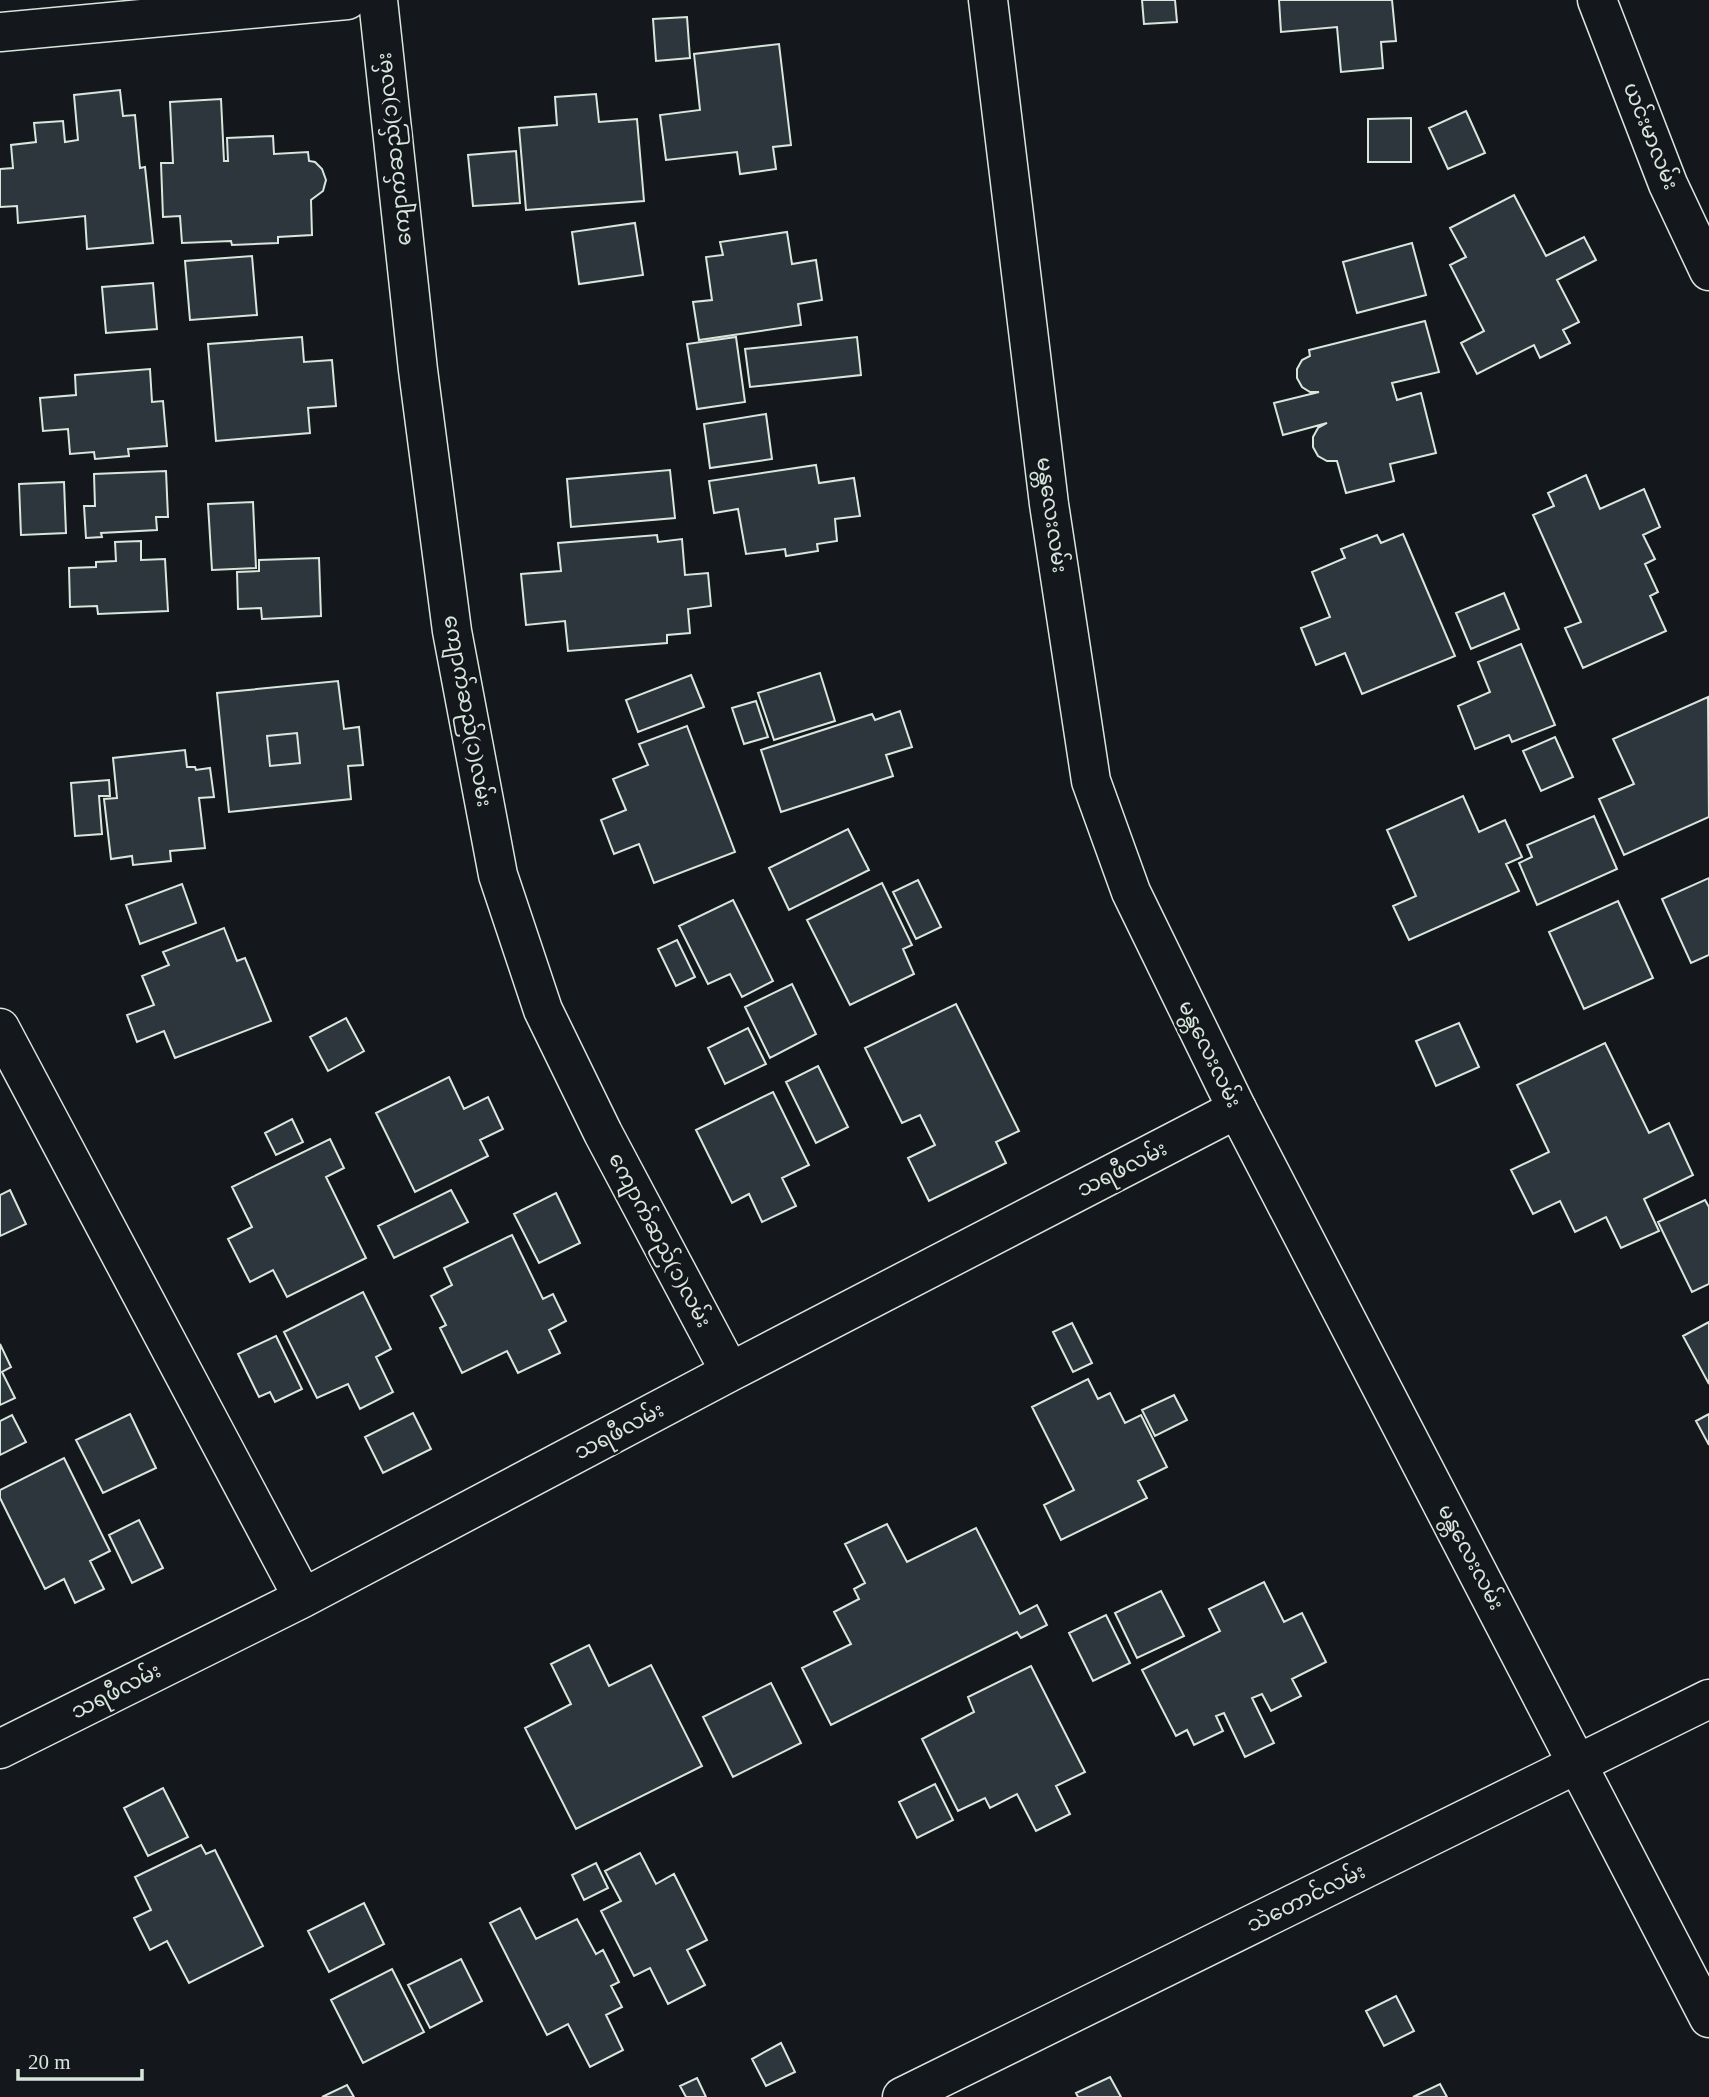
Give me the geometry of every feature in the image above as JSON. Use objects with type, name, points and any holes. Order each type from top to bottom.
[{"type":"street","points":[[0,32],[348,0]]},
{"type":"street","name":"ကျောက်ဆည်(၁)လမ်း","points":[[378,0],[418,370],[450,617],[498,875],[543,1010],[603,1133],[730,1372]]},
{"type":"street","name":"မန္တလေးလမ်း","points":[[988,0],[1049,504],[1091,781],[1131,892],[1237,1109],[1709,2018]]},
{"type":"street","name":"ယင်းမာလမ်း","points":[[1597,0],[1668,184],[1709,271]]},
{"type":"street","points":[[0,1028],[303,1598]]},
{"type":"street","name":"သရဖီလမ်း","points":[[0,1749],[303,1598],[730,1372],[1237,1109]]},
{"type":"street","name":"သဲတောင်လမ်း","points":[[902,2097],[1709,1699]]},
{"type":"building","points":[[1142,0],[1175,0],[1177,22],[1144,24]]},
{"type":"building","points":[[1279,0],[1392,0],[1396,41],[1381,42],[1383,68],[1341,72],[1337,27],[1281,32]]},
{"type":"building","points":[[687,17],[690,58],[656,61],[653,19]]},
{"type":"building","points":[[779,44],[791,145],[773,147],[776,169],[740,174],[737,152],[666,160],[660,115],[700,110],[694,54]]},
{"type":"building","points":[[120,90],[123,116],[135,115],[140,168],[145,167],[153,243],[87,249],[85,216],[18,223],[17,206],[0,207],[0,169],[13,168],[11,145],[36,142],[34,123],[63,121],[65,142],[78,140],[74,95]]},
{"type":"building","points":[[596,94],[599,122],[637,119],[644,201],[526,210],[519,128],[557,125],[555,97]]},
{"type":"building","points":[[221,99],[224,161],[228,161],[227,138],[273,136],[274,154],[308,152],[309,161],[315,162],[322,169],[326,180],[323,191],[311,200],[312,235],[278,237],[278,243],[182,243],[180,216],[163,217],[161,163],[173,163],[170,102]]},
{"type":"building","points":[[1466,111],[1485,153],[1448,169],[1429,128]]},
{"type":"building","points":[[1411,118],[1411,162],[1368,162],[1368,119]]},
{"type":"building","points":[[516,151],[520,203],[473,206],[468,155]]},
{"type":"building","points":[[1514,195],[1546,256],[1584,237],[1596,260],[1557,280],[1579,322],[1563,330],[1570,343],[1540,358],[1534,345],[1477,374],[1461,343],[1484,331],[1450,265],[1466,257],[1450,228]]},
{"type":"building","points":[[635,223],[643,275],[579,284],[572,232]]},
{"type":"building","points":[[787,232],[792,264],[816,260],[822,300],[798,304],[801,325],[699,340],[693,302],[712,300],[706,257],[723,255],[720,242]]},
{"type":"building","points":[[1412,243],[1426,295],[1357,313],[1343,262]]},
{"type":"building","points":[[252,256],[257,315],[190,320],[185,261]]},
{"type":"building","points":[[153,283],[157,329],[106,333],[102,287]]},
{"type":"building","points":[[1425,321],[1439,372],[1392,383],[1397,400],[1421,393],[1436,453],[1390,464],[1394,481],[1346,493],[1337,461],[1327,461],[1318,456],[1313,447],[1313,437],[1318,428],[1327,423],[1283,435],[1274,403],[1319,392],[1310,392],[1302,387],[1297,378],[1297,369],[1302,360],[1310,356],[1309,350]]},
{"type":"building","points":[[302,337],[304,362],[332,360],[336,406],[308,408],[310,433],[216,441],[208,344]]},
{"type":"building","points":[[736,337],[745,402],[697,409],[687,344]]},
{"type":"building","points":[[857,337],[861,375],[750,387],[745,349]]},
{"type":"building","points":[[150,369],[152,402],[163,401],[167,446],[128,449],[129,456],[95,459],[94,452],[70,454],[68,429],[43,431],[40,398],[76,395],[75,375]]},
{"type":"building","points":[[766,414],[772,459],[710,468],[704,424]]},
{"type":"building","points":[[816,465],[819,483],[854,478],[860,516],[835,519],[837,541],[817,544],[818,551],[786,556],[785,549],[746,554],[738,509],[714,513],[709,481]]},
{"type":"building","points":[[670,470],[675,518],[571,527],[567,479]]},
{"type":"building","points":[[166,471],[168,517],[156,517],[157,530],[101,533],[102,537],[86,538],[84,506],[95,506],[94,474]]},
{"type":"building","points":[[1586,475],[1600,509],[1644,489],[1660,527],[1643,535],[1655,559],[1645,564],[1658,592],[1650,596],[1666,631],[1583,668],[1565,628],[1581,622],[1533,515],[1554,506],[1548,493]]},
{"type":"building","points":[[64,482],[66,533],[21,535],[19,484]]},
{"type":"building","points":[[253,502],[256,568],[212,570],[208,504]]},
{"type":"building","points":[[1403,534],[1455,656],[1362,694],[1345,653],[1316,665],[1301,628],[1330,617],[1312,572],[1345,558],[1341,549],[1377,535],[1381,543]]},
{"type":"building","points":[[657,535],[658,542],[682,539],[685,575],[708,573],[711,606],[688,609],[690,633],[667,635],[667,643],[568,651],[565,621],[526,625],[521,574],[561,571],[558,543]]},
{"type":"building","points":[[141,541],[141,560],[165,559],[168,611],[98,614],[97,606],[70,607],[69,568],[96,567],[96,562],[116,561],[115,542]]},
{"type":"building","points":[[319,558],[321,616],[262,619],[261,608],[238,609],[237,572],[259,571],[259,560]]},
{"type":"building","points":[[1504,593],[1519,629],[1471,649],[1456,613]]},
{"type":"building","points":[[1521,644],[1555,725],[1512,742],[1509,735],[1475,749],[1458,706],[1490,692],[1478,662]]},
{"type":"building","points":[[820,673],[835,721],[774,740],[758,693]]},
{"type":"building","points":[[691,675],[704,707],[638,732],[626,700]]},
{"type":"building","points":[[338,681],[344,729],[359,727],[363,765],[348,766],[351,799],[229,812],[217,693]],"holes":[[[297,733],[300,763],[270,766],[267,736]]]},
{"type":"building","points":[[1708,697],[1709,817],[1624,855],[1599,799],[1634,784],[1613,739]]},
{"type":"building","points":[[756,701],[768,737],[744,744],[732,708]]},
{"type":"building","points":[[900,711],[912,747],[886,755],[893,776],[781,812],[761,750],[872,714],[875,720]]},
{"type":"building","points":[[687,726],[735,852],[654,883],[639,844],[614,854],[601,820],[626,810],[613,779],[648,765],[639,744]]},
{"type":"building","points":[[297,733],[300,763],[270,766],[267,736]]},
{"type":"building","points":[[1555,737],[1573,777],[1541,791],[1523,751]]},
{"type":"building","points":[[185,750],[187,767],[195,767],[196,770],[210,768],[214,797],[199,798],[205,848],[170,851],[171,861],[133,865],[132,856],[111,859],[104,799],[117,798],[113,758]]},
{"type":"building","points":[[109,780],[110,796],[99,796],[102,834],[75,836],[71,783]]},
{"type":"building","points":[[1463,796],[1479,832],[1505,820],[1522,857],[1506,864],[1519,891],[1409,940],[1393,906],[1416,896],[1387,830]]},
{"type":"building","points":[[1594,816],[1617,869],[1537,905],[1519,863],[1532,857],[1527,845]]},
{"type":"building","points":[[848,829],[869,870],[789,910],[769,868]]},
{"type":"building","points":[[1709,878],[1709,955],[1691,963],[1662,899]]},
{"type":"building","points":[[918,880],[941,927],[916,939],[893,892]]},
{"type":"building","points":[[882,883],[912,945],[903,949],[914,974],[850,1005],[807,920]]},
{"type":"building","points":[[182,884],[196,923],[140,944],[126,905]]},
{"type":"building","points":[[733,900],[773,981],[742,997],[730,974],[708,984],[679,926]]},
{"type":"building","points":[[1618,901],[1653,978],[1584,1009],[1549,932]]},
{"type":"building","points":[[224,928],[237,961],[245,958],[271,1021],[175,1058],[164,1031],[137,1042],[127,1015],[154,1005],[142,976],[169,965],[163,952]]},
{"type":"building","points":[[677,940],[695,977],[676,986],[658,949]]},
{"type":"building","points":[[792,984],[816,1034],[770,1058],[745,1007]]},
{"type":"building","points":[[956,1004],[1019,1131],[996,1142],[1006,1163],[929,1201],[908,1158],[935,1145],[920,1115],[902,1123],[865,1048]]},
{"type":"building","points":[[346,1018],[364,1051],[328,1071],[310,1037]]},
{"type":"building","points":[[1459,1023],[1479,1067],[1436,1086],[1416,1041]]},
{"type":"building","points":[[748,1028],[766,1064],[725,1084],[708,1048]]},
{"type":"building","points":[[1605,1043],[1649,1133],[1669,1123],[1693,1175],[1644,1199],[1659,1231],[1621,1248],[1606,1217],[1575,1232],[1560,1201],[1533,1214],[1511,1170],[1549,1152],[1517,1085]]},
{"type":"building","points":[[818,1066],[848,1127],[816,1143],[786,1082]]},
{"type":"building","points":[[449,1077],[464,1109],[488,1097],[503,1129],[480,1140],[488,1156],[415,1192],[376,1113]]},
{"type":"building","points":[[773,1092],[809,1165],[782,1178],[796,1206],[762,1222],[749,1194],[732,1203],[696,1130]]},
{"type":"building","points":[[292,1119],[303,1142],[276,1155],[265,1133]]},
{"type":"building","points":[[330,1139],[344,1168],[326,1177],[366,1258],[287,1297],[273,1270],[250,1282],[228,1239],[252,1227],[232,1187]]},
{"type":"building","points":[[10,1190],[26,1224],[0,1236],[0,1195]]},
{"type":"building","points":[[451,1190],[468,1222],[394,1258],[378,1226]]},
{"type":"building","points":[[556,1193],[580,1243],[539,1263],[514,1214]]},
{"type":"building","points":[[1705,1200],[1709,1207],[1709,1284],[1692,1292],[1658,1222]]},
{"type":"building","points":[[512,1235],[543,1299],[553,1294],[566,1321],[549,1330],[560,1353],[518,1373],[507,1351],[462,1373],[440,1328],[446,1325],[431,1296],[452,1285],[444,1268]]},
{"type":"building","points":[[363,1292],[391,1349],[376,1357],[393,1392],[360,1409],[348,1384],[317,1398],[284,1332]]},
{"type":"building","points":[[1709,1322],[1709,1384],[1683,1336]]},
{"type":"building","points":[[1072,1323],[1092,1363],[1073,1372],[1053,1332]]},
{"type":"building","points":[[276,1336],[302,1389],[275,1402],[270,1392],[259,1397],[238,1354]]},
{"type":"building","points":[[0,1344],[11,1367],[2,1372],[15,1398],[0,1405]]},
{"type":"building","points":[[1088,1379],[1098,1399],[1110,1393],[1125,1423],[1141,1415],[1167,1467],[1138,1481],[1147,1498],[1061,1540],[1044,1505],[1074,1490],[1032,1407]]},
{"type":"building","points":[[1174,1395],[1187,1420],[1155,1436],[1142,1410]]},
{"type":"building","points":[[413,1413],[431,1449],[383,1473],[365,1437]]},
{"type":"building","points":[[130,1414],[156,1468],[103,1493],[76,1440]]},
{"type":"building","points":[[1709,1414],[1709,1445],[1696,1421]]},
{"type":"building","points":[[12,1415],[26,1442],[0,1455],[0,1421]]},
{"type":"building","points":[[64,1458],[110,1551],[90,1561],[104,1589],[75,1603],[64,1579],[45,1589],[0,1498],[0,1490]]},
{"type":"building","points":[[139,1520],[163,1568],[132,1583],[109,1535]]},
{"type":"building","points":[[887,1524],[907,1562],[976,1528],[1020,1614],[1037,1605],[1047,1625],[1021,1638],[1017,1632],[831,1725],[802,1668],[851,1644],[834,1612],[859,1599],[854,1589],[865,1583],[845,1544]]},
{"type":"building","points":[[1264,1582],[1284,1622],[1302,1613],[1326,1662],[1292,1679],[1301,1696],[1271,1711],[1262,1694],[1252,1698],[1274,1743],[1245,1757],[1224,1713],[1216,1716],[1223,1731],[1194,1745],[1187,1730],[1176,1736],[1142,1670],[1220,1631],[1209,1609]]},
{"type":"building","points":[[1161,1591],[1184,1636],[1137,1658],[1115,1613]]},
{"type":"building","points":[[1106,1615],[1130,1663],[1093,1681],[1069,1633]]},
{"type":"building","points":[[589,1645],[609,1686],[651,1665],[702,1766],[576,1829],[525,1728],[571,1704],[551,1664]]},
{"type":"building","points":[[1031,1666],[1085,1772],[1056,1786],[1070,1814],[1036,1831],[1017,1794],[990,1808],[985,1798],[958,1811],[922,1739],[974,1712],[968,1697]]},
{"type":"building","points":[[771,1683],[801,1743],[733,1777],[703,1717]]},
{"type":"building","points":[[935,1784],[953,1820],[917,1838],[899,1802]]},
{"type":"building","points":[[163,1788],[188,1837],[148,1856],[124,1808]]},
{"type":"building","points":[[201,1845],[206,1854],[215,1850],[263,1946],[189,1983],[167,1941],[150,1950],[134,1918],[151,1910],[135,1877]]},
{"type":"building","points":[[640,1853],[656,1884],[674,1874],[707,1940],[687,1950],[705,1985],[668,2004],[650,1968],[634,1976],[601,1911],[621,1901],[605,1871]]},
{"type":"building","points":[[596,1863],[608,1888],[584,1900],[572,1875]]},
{"type":"building","points":[[364,1903],[384,1944],[329,1972],[308,1931]]},
{"type":"building","points":[[520,1908],[536,1939],[577,1919],[596,1954],[603,1950],[619,1982],[611,1986],[622,2007],[606,2015],[623,2050],[590,2067],[568,2024],[547,2035],[490,1923]]},
{"type":"building","points":[[461,1959],[482,2001],[430,2028],[408,1985]]},
{"type":"building","points":[[392,1969],[424,2032],[363,2063],[331,2000]]},
{"type":"building","points":[[1396,1996],[1414,2031],[1384,2046],[1366,2011]]},
{"type":"building","points":[[781,2043],[795,2072],[766,2086],[752,2059]]},
{"type":"building","points":[[1110,2077],[1121,2097],[1078,2097],[1076,2093]]},
{"type":"building","points":[[697,2078],[706,2097],[686,2097],[680,2086]]},
{"type":"building","points":[[1440,2084],[1447,2097],[1413,2097]]},
{"type":"building","points":[[347,2085],[354,2097],[322,2097]]}]
